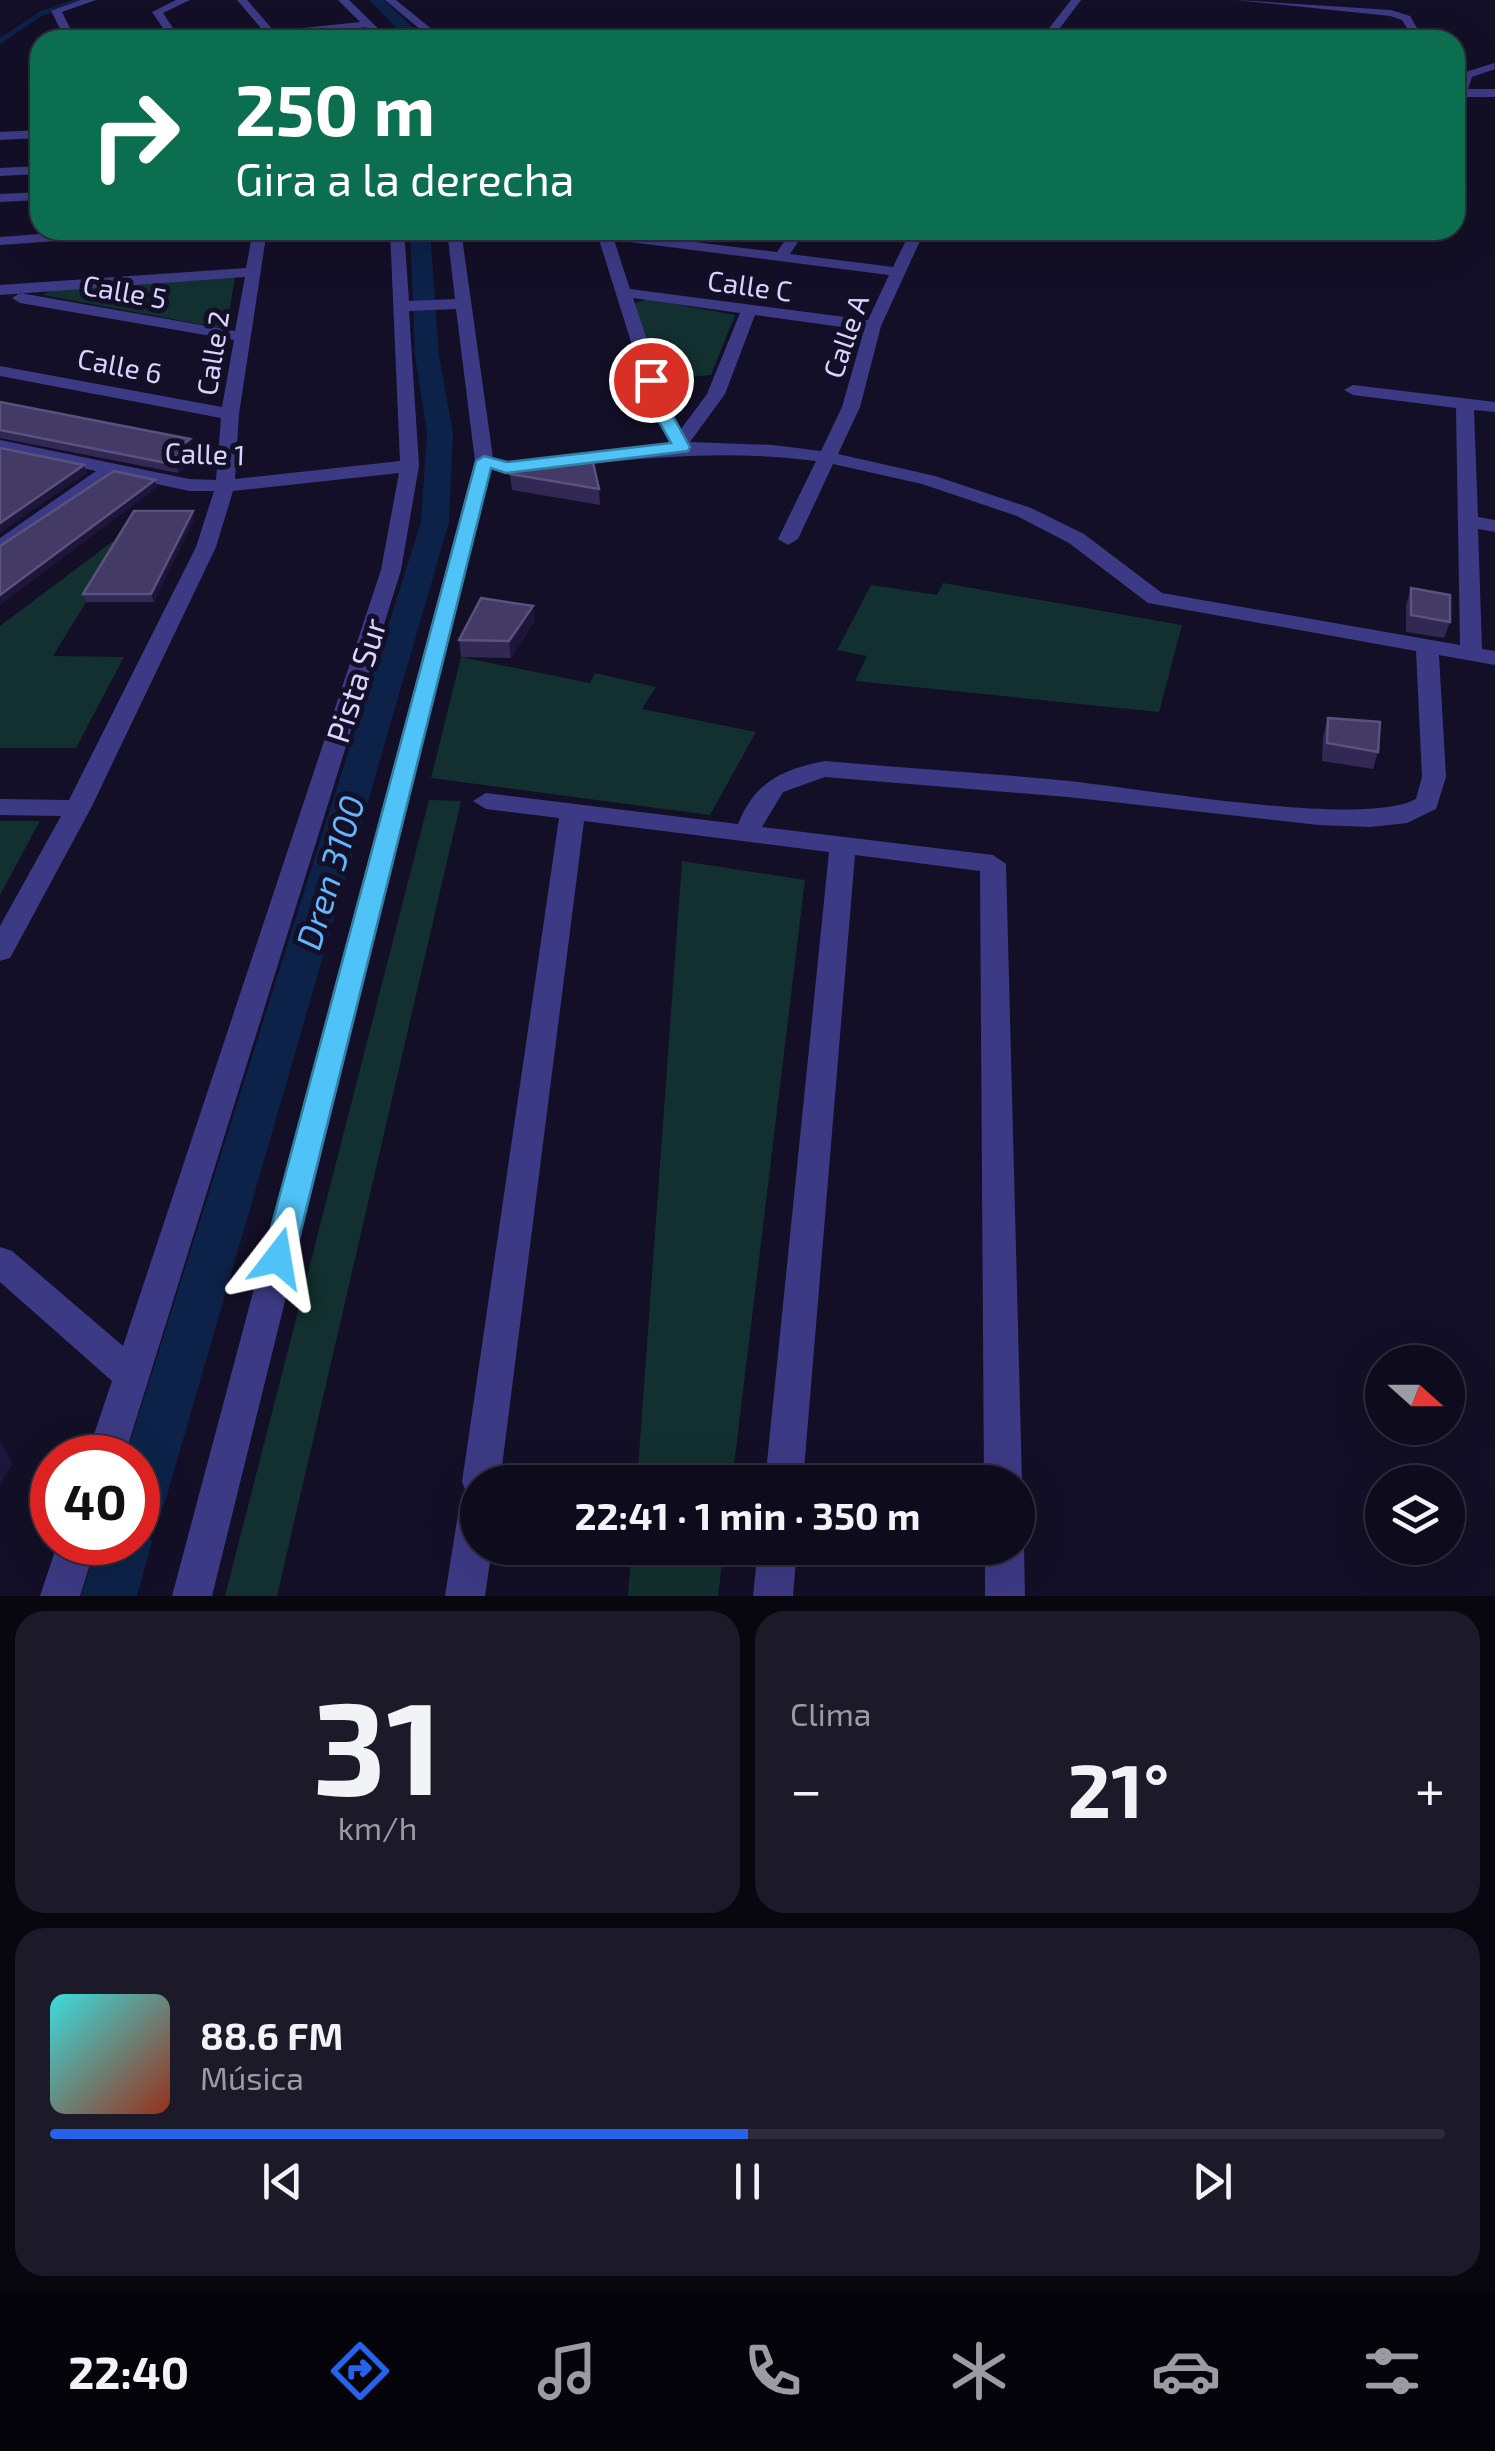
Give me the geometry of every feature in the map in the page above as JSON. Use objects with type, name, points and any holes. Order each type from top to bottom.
[{"type":"street","points":[[43,17],[92,0]]},
{"type":"street","points":[[170,30],[158,12],[185,0]]},
{"type":"street","points":[[242,0],[269,30]]},
{"type":"street","points":[[343,0],[375,30]]},
{"type":"street","points":[[390,0],[428,30]]},
{"type":"street","points":[[1053,30],[1076,0]]},
{"type":"street","points":[[1240,0],[1391,14],[1406,18],[1413,30]]},
{"type":"street","points":[[56,14],[65,30]]},
{"type":"street","points":[[326,30],[369,24]]},
{"type":"street","points":[[1466,61],[1494,66]]},
{"type":"street","points":[[1465,81],[1467,75],[1494,66]]},
{"type":"street","points":[[1465,93],[1495,93]]},
{"type":"street","points":[[0,136],[30,134]]},
{"type":"street","points":[[0,172],[30,170]]},
{"type":"street","points":[[0,198],[30,196]]},
{"type":"street","points":[[0,241],[30,239]]},
{"type":"street","name":"Calle 2","points":[[0,951],[78,808],[206,547],[225,486],[230,414],[258,240]]},
{"type":"street","name":"Pista Sur","points":[[111,1435],[391,570],[410,466],[406,307],[398,240]]},
{"type":"street","points":[[192,1596],[484,461],[458,303],[455,240]]},
{"type":"street","points":[[606,240],[660,409],[681,446]]},
{"type":"street","points":[[658,240],[898,272]]},
{"type":"street","points":[[780,258],[792,240]]},
{"type":"street","name":"Calle A","points":[[788,539],[850,408],[873,326],[913,240]]},
{"type":"street","points":[[0,292],[253,272]]},
{"type":"street","name":"Calle 5","points":[[0,292],[242,337]]},
{"type":"street","name":"Calle C","points":[[621,292],[873,326]]},
{"type":"street","points":[[406,307],[458,303]]},
{"type":"street","points":[[681,446],[716,394],[749,310]]},
{"type":"street","name":"Calle 6","points":[[0,370],[230,414]]},
{"type":"street","points":[[1353,390],[1495,408]]},
{"type":"street","points":[[1465,404],[1471,654]]},
{"type":"street","points":[[660,409],[706,411]]},
{"type":"street","name":"Calle 1","points":[[0,446],[188,485],[225,486],[410,466]]},
{"type":"street","points":[[484,461],[506,468],[681,446],[739,448],[914,475],[1033,517],[1091,548],[1135,588],[1156,598],[1495,658]]},
{"type":"street","points":[[0,547],[110,470]]},
{"type":"street","points":[[1468,522],[1495,526]]},
{"type":"street","points":[[748,833],[765,792],[788,775],[825,769],[1068,789],[1318,817],[1370,819],[1407,815],[1427,803],[1434,777],[1427,646]]},
{"type":"street","points":[[486,801],[993,864],[1003,1465]]},
{"type":"street","points":[[0,807],[78,808]]},
{"type":"street","points":[[483,1465],[572,812]]},
{"type":"street","points":[[786,1465],[843,846]]},
{"type":"street","points":[[0,1261],[131,1375]]},
{"type":"street","points":[[60,1596],[70,1565]]},
{"type":"street","points":[[466,1596],[470,1565]]},
{"type":"street","points":[[773,1596],[776,1565]]},
{"type":"street","points":[[1004,1565],[1004,1596]]},
{"type":"green space","points":[[235,277],[227,325],[220,328],[43,295],[53,289]]},
{"type":"green space","points":[[647,299],[735,315],[711,375],[659,380],[633,304]]},
{"type":"green space","points":[[112,542],[123,542],[53,656],[124,657],[76,748],[0,748],[0,626]]},
{"type":"green space","points":[[943,583],[1182,625],[1159,712],[855,681],[867,656],[837,650],[871,585],[937,595]]},
{"type":"green space","points":[[461,657],[590,683],[595,673],[656,687],[642,709],[756,732],[710,815],[431,778]]},
{"type":"green space","points":[[429,800],[461,801],[277,1596],[225,1596]]},
{"type":"green space","points":[[0,821],[40,821],[0,895]]},
{"type":"green space","points":[[682,861],[805,880],[734,1465],[638,1465]]},
{"type":"green space","points":[[631,1565],[722,1565],[718,1596],[628,1596]]},
{"type":"building","points":[[0,402],[190,439],[179,447],[197,450],[176,465],[0,430]]},
{"type":"building","points":[[0,448],[84,465],[0,523]]},
{"type":"building","points":[[592,458],[599,489],[510,474],[510,465]]},
{"type":"building","points":[[114,471],[155,480],[0,595],[0,546]]},
{"type":"building","points":[[134,511],[193,511],[151,594],[83,594]]},
{"type":"building","points":[[1411,588],[1450,595],[1450,622],[1411,615]]},
{"type":"building","points":[[481,598],[533,606],[509,641],[459,640]]},
{"type":"building","points":[[1328,718],[1380,722],[1378,752],[1327,743]]},
{"type":"waterway","points":[[0,41],[40,14],[81,0]]},
{"type":"waterway","name":"Dren 3100","points":[[376,0],[408,30]]},
{"type":"waterway","name":"Dren 3100","points":[[158,1435],[435,522],[440,433],[427,356],[421,240]]},
{"type":"waterway","name":"Dren 3100","points":[[109,1596],[118,1565]]},
{"type":"route","points":[[278,1258],[484,461],[506,468],[682,447],[660,409],[651,380]]}]
